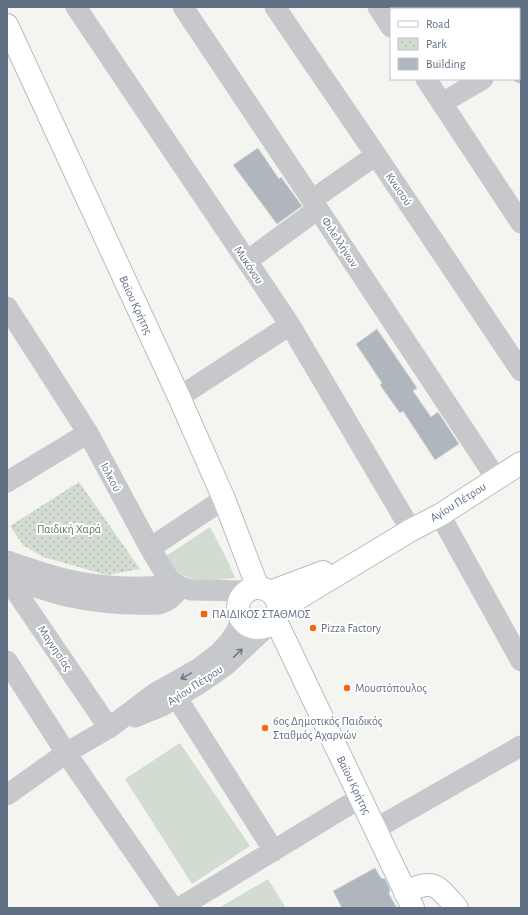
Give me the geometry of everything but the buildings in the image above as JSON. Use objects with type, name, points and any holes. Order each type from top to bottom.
[{"type":"street","name":"Φιλελλήνων","points":[[183,7],[496,478]]},
{"type":"street","name":"Κνωσού","points":[[275,7],[521,371]]},
{"type":"street","points":[[378,7],[390,25]]},
{"type":"street","name":"Μυκόνου","points":[[82,9],[247,262],[290,325],[411,530]]},
{"type":"street","name":"Βαϊου Κρήτης","points":[[7,25],[179,396],[224,499],[266,604],[409,900]]},
{"type":"street","points":[[427,80],[521,223]]},
{"type":"street","points":[[442,103],[481,80]]},
{"type":"street","points":[[247,262],[315,204],[376,155]]},
{"type":"street","name":"Ιολκού","points":[[7,307],[88,433],[165,573],[179,586]]},
{"type":"street","points":[[179,396],[290,325]]},
{"type":"street","points":[[7,482],[88,433]]},
{"type":"street","name":"Αγίου Πέτρου","points":[[109,728],[162,706],[177,698],[225,666],[266,604],[374,552],[440,515],[521,463]]},
{"type":"street","points":[[150,548],[224,499]]},
{"type":"street","points":[[440,515],[521,661]]},
{"type":"street","points":[[8,571],[111,587],[144,588],[179,586],[191,590],[266,604]]},
{"type":"street","name":"Μαγνησίας","points":[[8,571],[13,587],[109,728]]},
{"type":"street","points":[[242,596],[266,604],[262,628],[254,628],[246,625],[241,619],[238,612],[238,604],[242,596]]},
{"type":"street","name":"Αγίου Πέτρου","points":[[7,795],[66,753],[109,728],[154,694],[198,669],[218,654],[237,630],[241,619]]},
{"type":"street","points":[[7,661],[66,753],[173,908]]},
{"type":"street","points":[[177,698],[274,851]]},
{"type":"street","points":[[375,828],[521,746]]},
{"type":"street","points":[[179,908],[360,798]]},
{"type":"street","points":[[409,900],[421,885],[434,885],[457,908]]},
{"type":"green space","name":"Παιδική Χαρά","points":[[79,482],[140,569],[107,575],[43,557],[23,545],[10,526]]},
{"type":"green space","points":[[210,527],[235,578],[206,581],[192,579],[186,577],[178,571],[166,556]]},
{"type":"green space","points":[[180,743],[250,846],[192,884],[125,779]]},
{"type":"green space","points":[[268,879],[286,908],[223,908],[222,906]]},
{"type":"place","name":"ΠΑΙΔΙΚΟΣ ΣΤΑΘΜΟΣ","points":[[204,614]]},
{"type":"place","name":"Pizza Factory","points":[[313,628]]},
{"type":"place","name":"Μουστόπουλος","points":[[347,688]]},
{"type":"place","name":"6ος Δημοτικός Παιδικός Σταθμός Αχαρνών","points":[[265,728]]}]
